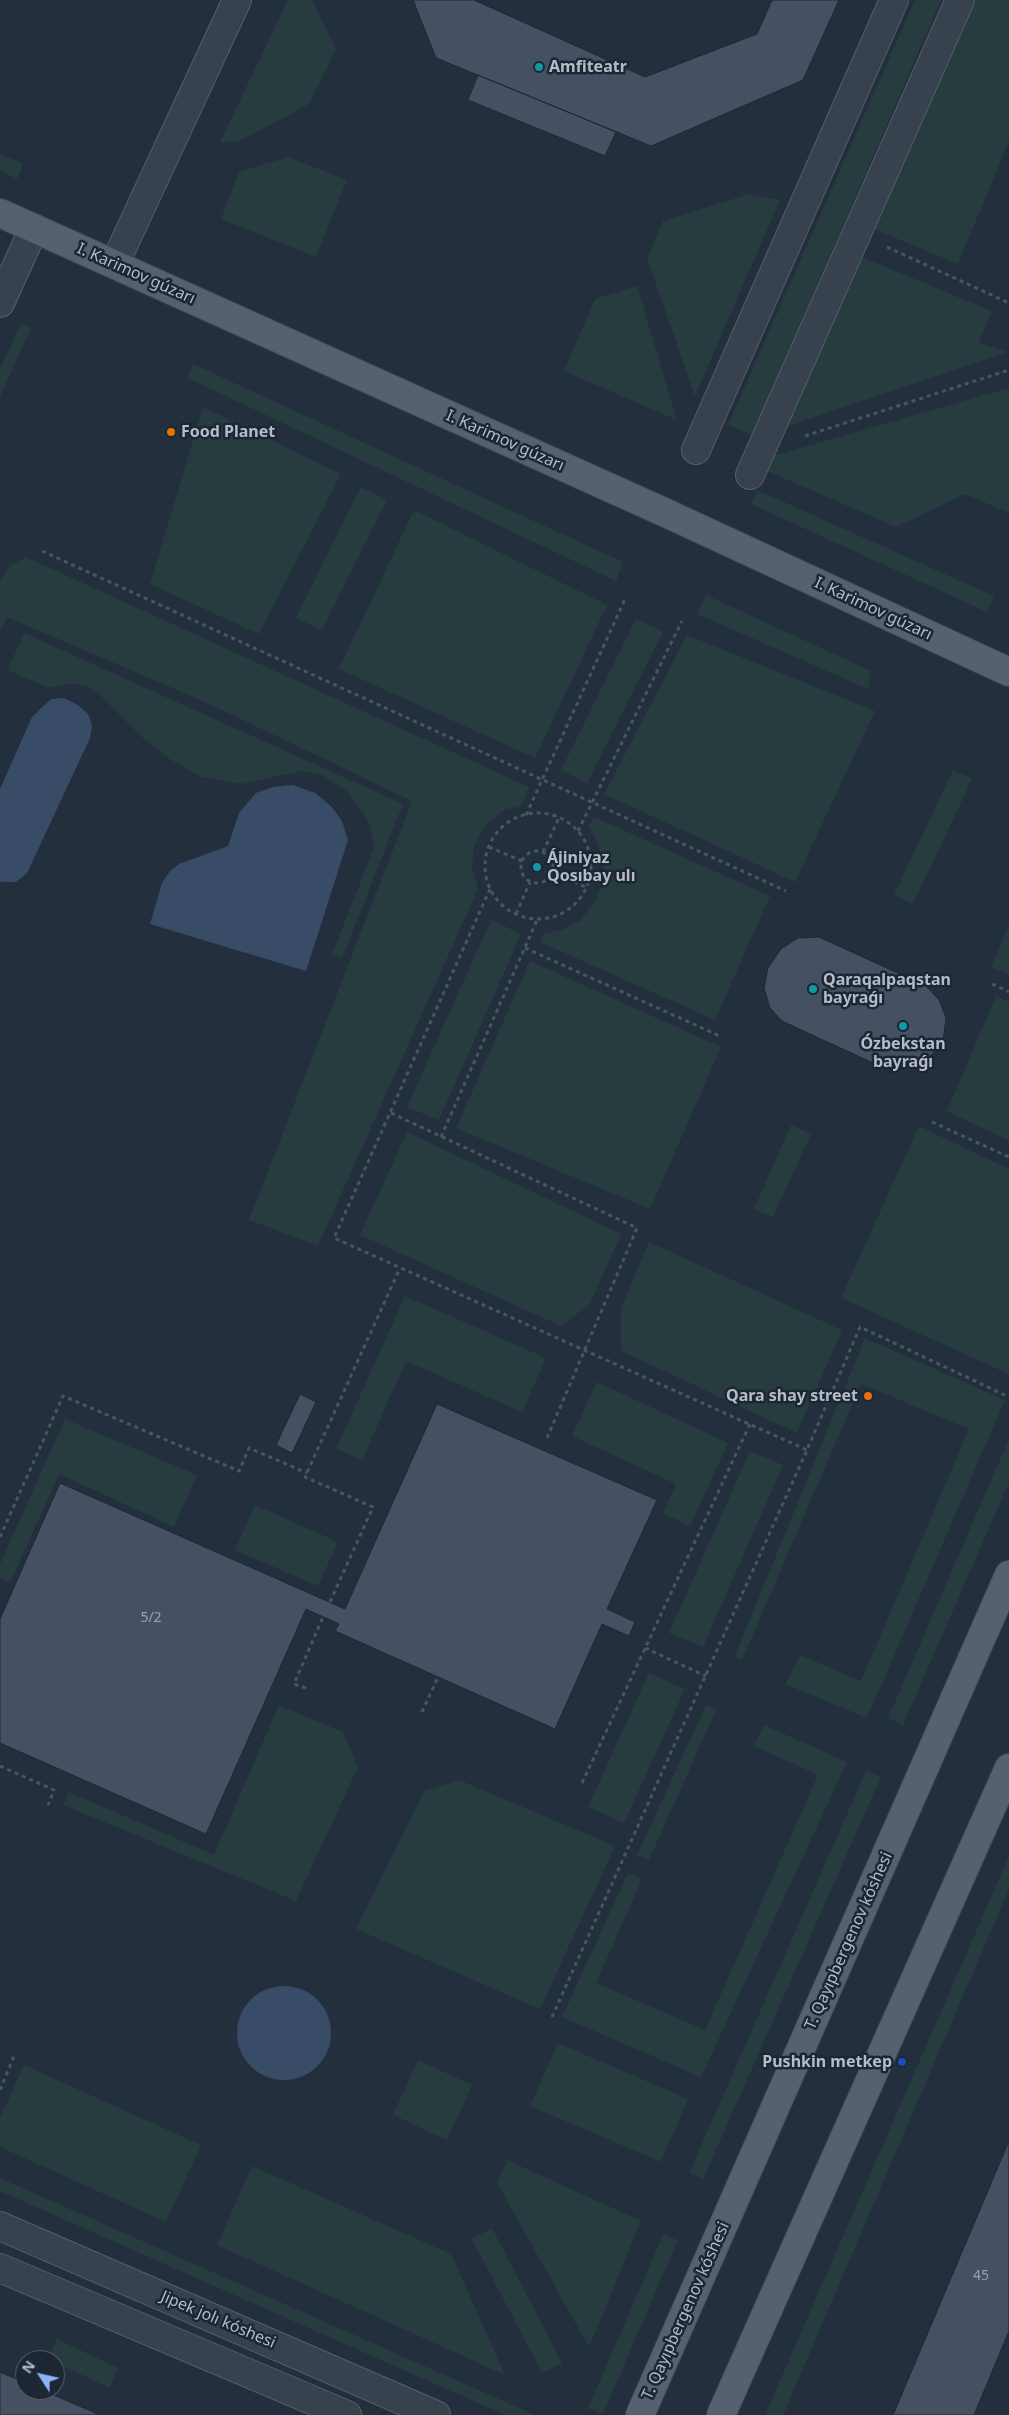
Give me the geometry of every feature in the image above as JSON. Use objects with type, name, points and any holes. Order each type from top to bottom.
[{"type":"main road","name":"I. Karimov gúzarı","points":[[0,213],[666,513],[1009,672]]},
{"type":"main road","name":"T. Qayıpbergenov kóshesi","points":[[640,2415],[1009,1576]]},
{"type":"main road","points":[[721,2415],[1009,1768]]},
{"type":"street","points":[[115,264],[237,0]]},
{"type":"street","points":[[696,450],[894,0]]},
{"type":"street","points":[[750,475],[960,0]]},
{"type":"street","points":[[0,303],[34,228]]},
{"type":"street","name":"Jipek jolı kóshesi","points":[[0,2226],[436,2415]]},
{"type":"street","points":[[0,2268],[347,2415]]},
{"type":"path","points":[[857,234],[1009,302]]},
{"type":"path","points":[[762,450],[1009,370]]},
{"type":"path","points":[[42,551],[786,891]]},
{"type":"path","points":[[526,815],[626,597]]},
{"type":"path","points":[[578,831],[682,621]]},
{"type":"path","points":[[536,812],[559,818],[570,823],[578,831],[590,853],[590,872],[586,887],[576,903],[562,913],[530,919],[516,914],[500,903],[490,889],[485,874],[486,857],[489,847],[502,826],[518,816],[536,812]]},
{"type":"path","points":[[543,852],[559,818]]},
{"type":"path","points":[[489,847],[522,861]]},
{"type":"path","points":[[530,852],[543,852],[552,861],[550,877],[541,882],[530,882],[522,875],[522,861],[530,852]]},
{"type":"path","points":[[552,872],[586,887]]},
{"type":"path","points":[[516,914],[530,882]]},
{"type":"path","points":[[490,889],[334,1238],[807,1450]]},
{"type":"path","points":[[441,1137],[538,918]]},
{"type":"path","points":[[525,948],[722,1036]]},
{"type":"path","points":[[992,984],[1009,992]]},
{"type":"path","points":[[391,1114],[637,1228],[586,1352],[547,1438]]},
{"type":"path","points":[[932,1122],[1009,1157]]},
{"type":"path","points":[[330,1602],[373,1507],[305,1477],[400,1268]]},
{"type":"path","points":[[552,2017],[807,1450],[860,1327],[1009,1397]]},
{"type":"path","points":[[0,1537],[63,1396],[239,1471],[249,1448],[307,1473]]},
{"type":"path","points":[[582,1783],[750,1424]]},
{"type":"path","points":[[306,1688],[294,1684],[323,1617]]},
{"type":"path","points":[[645,1648],[706,1676]]},
{"type":"path","points":[[422,1712],[438,1677]]},
{"type":"path","points":[[0,1766],[54,1790],[48,1805]]},
{"type":"path","points":[[0,2090],[15,2054]]},
{"type":"green space","points":[[288,0],[312,0],[336,50],[309,104],[240,141],[220,142]]},
{"type":"green space","points":[[915,0],[941,0],[752,435],[728,425]]},
{"type":"green space","points":[[961,0],[1009,0],[1009,141],[958,264],[864,225]]},
{"type":"green space","points":[[0,154],[23,164],[17,179],[0,171]]},
{"type":"green space","points":[[288,157],[347,180],[316,257],[221,219],[239,172]]},
{"type":"green space","points":[[749,194],[780,200],[695,396],[647,258],[663,221]]},
{"type":"green space","points":[[852,253],[992,311],[979,343],[1008,352],[770,432]]},
{"type":"green space","points":[[637,286],[677,420],[564,371],[595,299]]},
{"type":"green space","points":[[21,323],[31,328],[0,397],[0,369]]},
{"type":"green space","points":[[193,364],[623,562],[616,581],[188,378]]},
{"type":"green space","points":[[1009,388],[1009,513],[965,494],[896,527],[765,470],[759,460]]},
{"type":"green space","points":[[203,407],[341,474],[259,634],[150,584]]},
{"type":"green space","points":[[361,487],[387,500],[322,630],[296,618]]},
{"type":"green space","points":[[757,490],[994,596],[987,612],[751,504]]},
{"type":"green space","points":[[414,510],[607,605],[535,758],[339,669]]},
{"type":"green space","points":[[26,557],[529,787],[521,806],[504,810],[486,824],[474,846],[472,867],[478,889],[318,1246],[249,1220],[412,801],[203,701],[7,617],[0,631],[0,580],[11,565]]},
{"type":"green space","points":[[706,595],[871,671],[868,689],[697,614]]},
{"type":"green space","points":[[636,619],[663,632],[587,783],[561,770]]},
{"type":"green space","points":[[24,633],[403,804],[342,958],[332,954],[374,848],[368,820],[347,791],[322,775],[301,771],[241,784],[202,777],[171,760],[142,737],[100,695],[85,685],[67,684],[48,688],[8,670]]},
{"type":"green space","points":[[687,635],[875,711],[795,882],[604,794]]},
{"type":"green space","points":[[953,770],[972,779],[913,904],[894,895]]},
{"type":"green space","points":[[594,817],[770,896],[715,1020],[540,942],[543,934],[561,930],[580,921],[595,901],[604,880],[602,858],[595,836],[588,827]]},
{"type":"green space","points":[[491,920],[521,934],[439,1120],[407,1107]]},
{"type":"green space","points":[[1009,925],[1009,975],[991,967]]},
{"type":"green space","points":[[530,961],[721,1047],[650,1209],[456,1128]]},
{"type":"green space","points":[[996,996],[1009,1002],[1009,1141],[947,1111]]},
{"type":"green space","points":[[791,1125],[811,1134],[773,1217],[754,1209]]},
{"type":"green space","points":[[919,1126],[1009,1169],[1009,1374],[841,1298]]},
{"type":"green space","points":[[407,1132],[621,1234],[590,1304],[561,1326],[360,1235]]},
{"type":"green space","points":[[649,1242],[842,1330],[797,1433],[621,1351],[621,1308]]},
{"type":"green space","points":[[405,1296],[546,1358],[522,1412],[406,1361],[362,1460],[336,1449]]},
{"type":"green space","points":[[865,1338],[1005,1400],[867,1718],[785,1684],[800,1655],[861,1681],[969,1429],[861,1384],[742,1660],[734,1658]]},
{"type":"green space","points":[[597,1382],[728,1443],[690,1526],[663,1513],[676,1484],[572,1436]]},
{"type":"green space","points":[[65,1419],[197,1475],[174,1527],[59,1474],[10,1583],[0,1578],[0,1564]]},
{"type":"green space","points":[[1009,1439],[1009,1482],[903,1725],[888,1718]]},
{"type":"green space","points":[[750,1451],[783,1465],[703,1647],[669,1633]]},
{"type":"green space","points":[[255,1505],[338,1542],[318,1586],[235,1550]]},
{"type":"green space","points":[[649,1673],[685,1689],[624,1823],[588,1807]]},
{"type":"green space","points":[[279,1705],[343,1732],[358,1767],[296,1901],[63,1805],[69,1792],[214,1855]]},
{"type":"green space","points":[[706,1705],[716,1710],[649,1860],[637,1855]]},
{"type":"green space","points":[[764,1725],[847,1762],[701,2077],[562,2017],[628,1873],[642,1879],[596,1983],[705,2030],[818,1775],[754,1746]]},
{"type":"green space","points":[[866,1771],[881,1777],[703,2179],[689,2173]]},
{"type":"green space","points":[[459,1780],[615,1846],[540,2009],[356,1929],[424,1791]]},
{"type":"green space","points":[[1009,1856],[1009,1889],[783,2415],[765,2415]]},
{"type":"green space","points":[[558,2043],[688,2099],[661,2162],[530,2106]]},
{"type":"green space","points":[[418,2060],[472,2085],[447,2140],[393,2115]]},
{"type":"green space","points":[[24,2065],[201,2145],[166,2222],[0,2147],[0,2118]]},
{"type":"green space","points":[[507,2160],[641,2221],[589,2347],[497,2183]]},
{"type":"green space","points":[[252,2166],[451,2254],[505,2375],[217,2245]]},
{"type":"green space","points":[[0,2178],[535,2415],[505,2415],[0,2191]]},
{"type":"green space","points":[[492,2228],[562,2363],[542,2373],[472,2239]]},
{"type":"green space","points":[[663,2235],[678,2240],[603,2414],[588,2408]]},
{"type":"green space","points":[[57,2339],[118,2368],[109,2388],[65,2367],[65,2350],[52,2350]]},
{"type":"water","points":[[64,698],[78,705],[88,714],[92,725],[90,738],[27,873],[16,882],[2,882],[0,881],[0,789],[32,717],[51,699]]},
{"type":"water","points":[[293,785],[315,793],[331,806],[342,821],[348,840],[306,971],[150,924],[162,883],[170,871],[179,864],[228,846],[239,813],[256,793],[273,787]]},
{"type":"water","points":[[275,1986],[293,1986],[318,1999],[328,2015],[331,2033],[328,2051],[318,2067],[293,2080],[275,2080],[250,2067],[237,2042],[237,2024],[250,1999]]},
{"type":"building","name":"Amfiteatr","points":[[413,0],[474,0],[645,77],[757,34],[772,0],[839,0],[803,80],[651,146],[436,58]]},
{"type":"building","points":[[478,75],[616,132],[605,156],[468,100]]},
{"type":"building","points":[[819,937],[926,986],[939,1000],[946,1018],[943,1041],[928,1059],[908,1067],[886,1069],[782,1021],[770,1008],[764,988],[768,968],[781,949],[798,938]]},
{"type":"building","name":"Qaraqalpaqstan bayraǵı","points":[[813,983],[819,989],[813,995],[807,989]]},
{"type":"building","name":"Ózbekstan bayraǵı","points":[[903,1020],[909,1026],[903,1032],[897,1026]]},
{"type":"building","points":[[300,1394],[316,1402],[292,1453],[276,1445]]},
{"type":"building","points":[[437,1404],[657,1500],[607,1609],[635,1622],[629,1636],[602,1624],[555,1729],[335,1631],[339,1624],[306,1609],[206,1834],[0,1743],[0,1619],[60,1483],[345,1609]]},
{"type":"building","points":[[1009,2141],[1009,2331],[974,2415],[893,2415]]},
{"type":"building","points":[[0,2372],[15,2379],[15,2400],[65,2400],[100,2415],[0,2415]]},
{"type":"place","name":"Amfiteatr","points":[[539,67]]},
{"type":"place","name":"Food Planet","points":[[171,432]]},
{"type":"place","name":"Ájiniyaz Qosıbay ulı","points":[[537,867]]},
{"type":"place","name":"Qaraqalpaqstan bayraǵı","points":[[813,989]]},
{"type":"place","name":"Ózbekstan bayraǵı","points":[[903,1026]]},
{"type":"place","name":"Qara shay street","points":[[868,1396]]},
{"type":"place","name":"Pushkin metkep","points":[[902,2062]]}]
